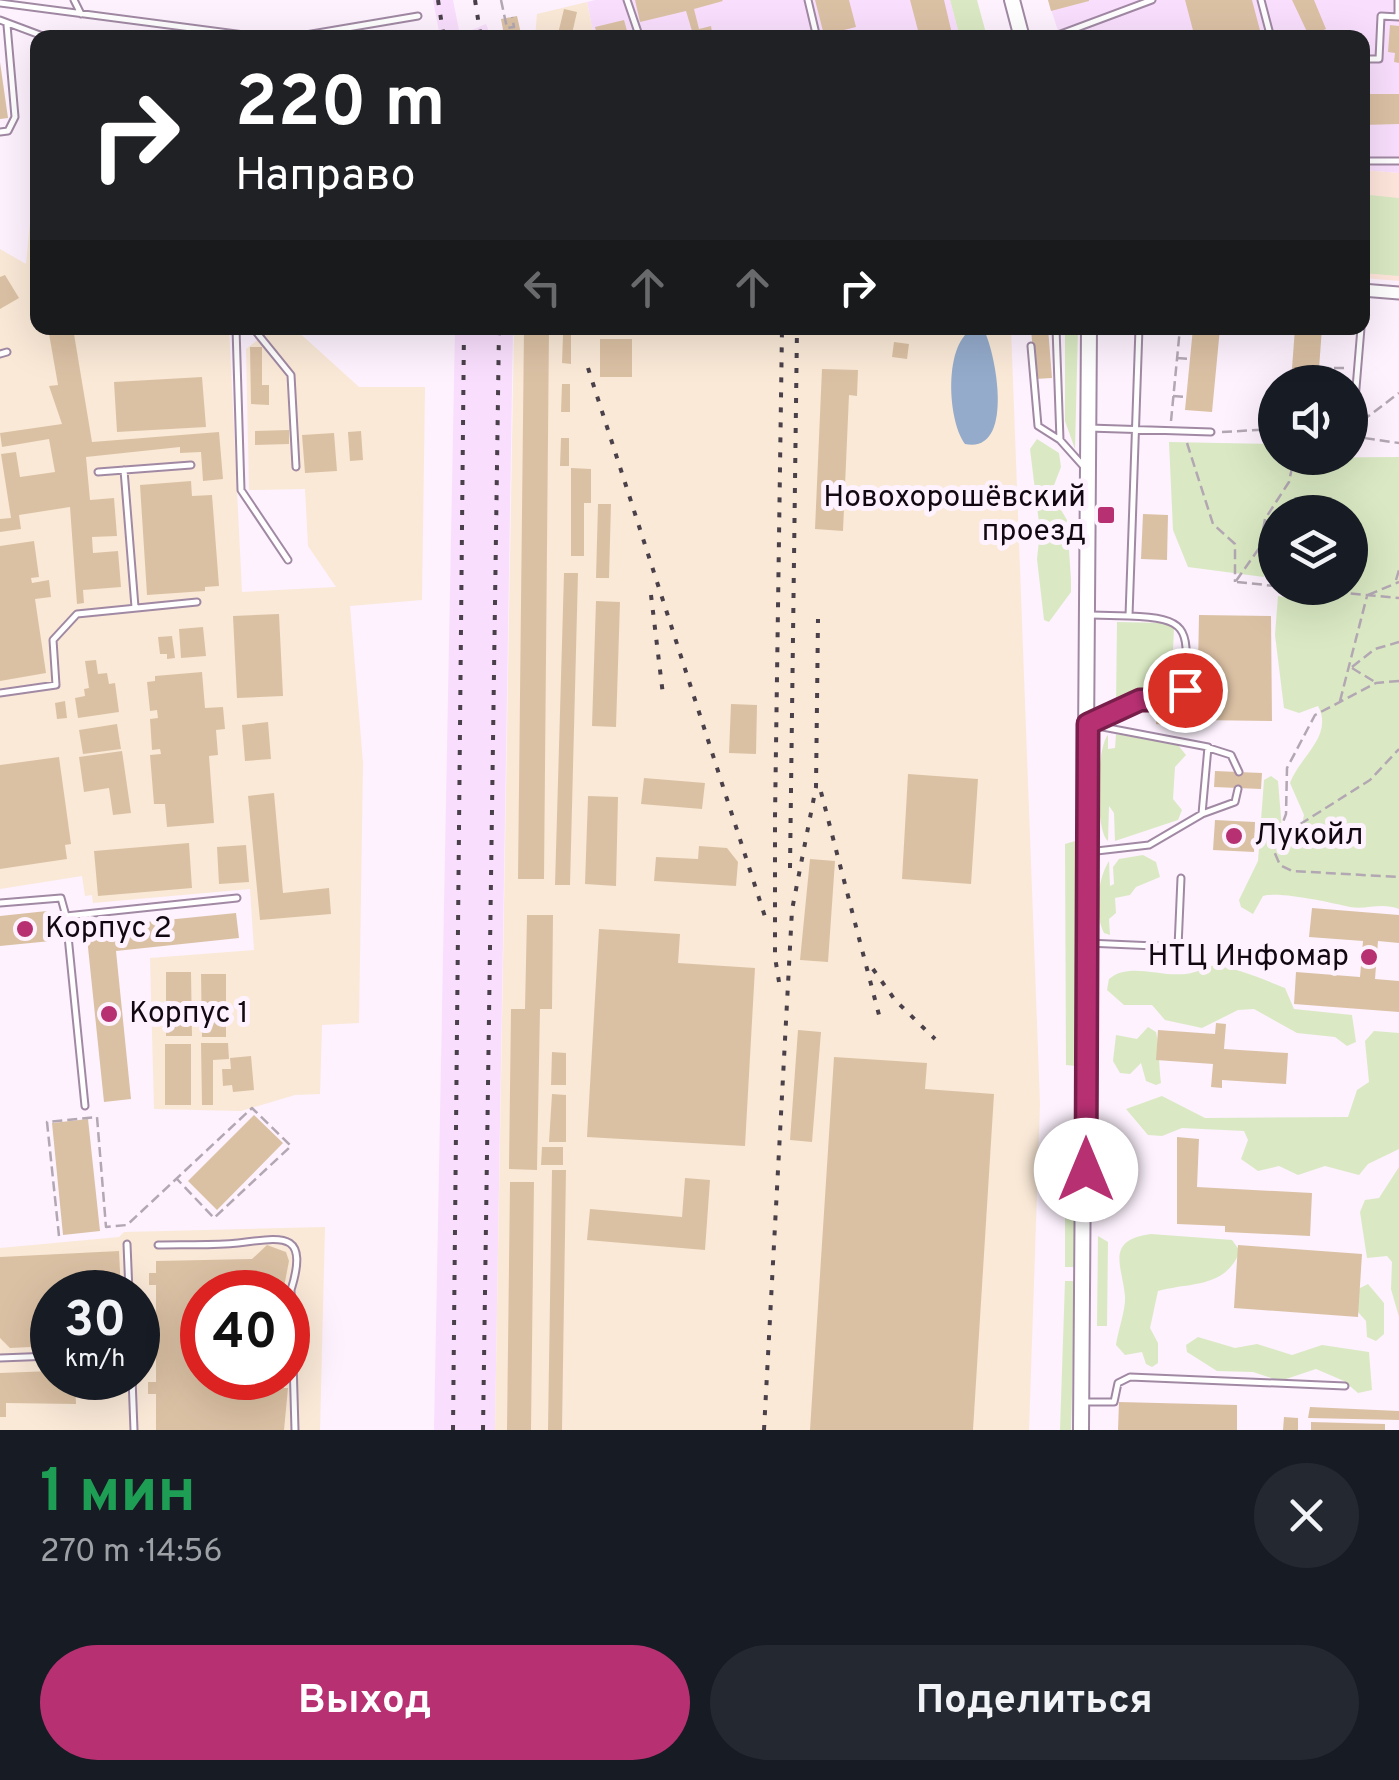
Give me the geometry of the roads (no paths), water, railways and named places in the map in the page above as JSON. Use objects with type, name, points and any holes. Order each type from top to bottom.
[{"type":"street","points":[[1012,0],[1020,30]]},
{"type":"street","points":[[1370,291],[1399,294]]},
{"type":"street","points":[[1081,1430],[1089,335]]},
{"type":"lane","points":[[74,0],[83,16]]},
{"type":"lane","points":[[627,0],[637,30]]},
{"type":"lane","points":[[808,0],[816,30]]},
{"type":"lane","points":[[1071,30],[1152,0]]},
{"type":"lane","points":[[1261,0],[1269,30]]},
{"type":"lane","points":[[1370,58],[1380,58],[1381,16],[1398,17],[1398,0]]},
{"type":"lane","points":[[0,3],[201,30]]},
{"type":"lane","points":[[335,30],[418,16]]},
{"type":"lane","points":[[0,20],[30,32]]},
{"type":"lane","points":[[0,132],[8,131],[15,118],[7,25]]},
{"type":"lane","points":[[1370,161],[1399,161]]},
{"type":"lane","points":[[236,335],[241,490],[288,560]]},
{"type":"lane","points":[[259,335],[291,376],[296,466]]},
{"type":"lane","points":[[1056,335],[1060,440]]},
{"type":"lane","points":[[1129,616],[1140,335]]},
{"type":"lane","points":[[1358,365],[1361,335]]},
{"type":"lane","points":[[1031,346],[1038,426],[1060,440],[1078,466],[1088,470]]},
{"type":"lane","points":[[1089,428],[1211,432]]},
{"type":"lane","points":[[98,472],[191,465]]},
{"type":"lane","points":[[124,470],[135,608]]},
{"type":"lane","points":[[0,693],[56,685],[53,640],[77,614],[197,602]]},
{"type":"lane","points":[[1087,614],[1165,617],[1178,625],[1186,648],[1185,690],[1174,700],[1140,700],[1088,724]]},
{"type":"lane","points":[[1088,724],[1225,751],[1239,772]]},
{"type":"lane","points":[[1202,814],[1208,748]]},
{"type":"lane","points":[[1088,852],[1149,845],[1202,814],[1235,802],[1238,788]]},
{"type":"lane","points":[[1087,943],[1178,947],[1181,878]]},
{"type":"lane","points":[[0,904],[61,898],[85,1106]]},
{"type":"lane","points":[[66,916],[236,898]]},
{"type":"lane","points":[[158,1245],[242,1243],[262,1236],[285,1239],[294,1248],[296,1272],[290,1290],[295,1430]]},
{"type":"lane","points":[[127,1244],[128,1270]]},
{"type":"lane","points":[[0,1358],[30,1357]]},
{"type":"lane","points":[[1082,1402],[1114,1402],[1118,1383],[1130,1377],[1345,1386]]},
{"type":"lane","points":[[133,1400],[134,1430]]},
{"type":"water","points":[[965,335],[986,335],[989,343],[998,401],[990,434],[980,443],[965,444],[954,418],[951,382],[957,348]]},
{"type":"railway","points":[[438,0],[443,30]]},
{"type":"railway","points":[[475,0],[480,30]]},
{"type":"railway","points":[[453,1430],[464,335]]},
{"type":"railway","points":[[483,1430],[499,335]]},
{"type":"railway","points":[[779,982],[775,957],[775,817],[782,335]]},
{"type":"railway","points":[[790,868],[797,335]]},
{"type":"railway","points":[[588,368],[767,923]]},
{"type":"railway","points":[[651,595],[663,695]]},
{"type":"railway","points":[[764,1430],[792,910],[816,787],[818,619]]},
{"type":"railway","points":[[821,792],[879,1015]]},
{"type":"railway","points":[[873,969],[895,1000],[935,1039]]},
{"type":"place","name":"Новохорошёвский проезд","points":[[1106,515]]},
{"type":"place","name":"Лукойл","points":[[1234,836]]},
{"type":"place","name":"Корпус 2","points":[[25,929]]},
{"type":"place","name":"НТЦ Инфомар","points":[[1369,957]]},
{"type":"place","name":"Корпус 1","points":[[109,1014]]}]
